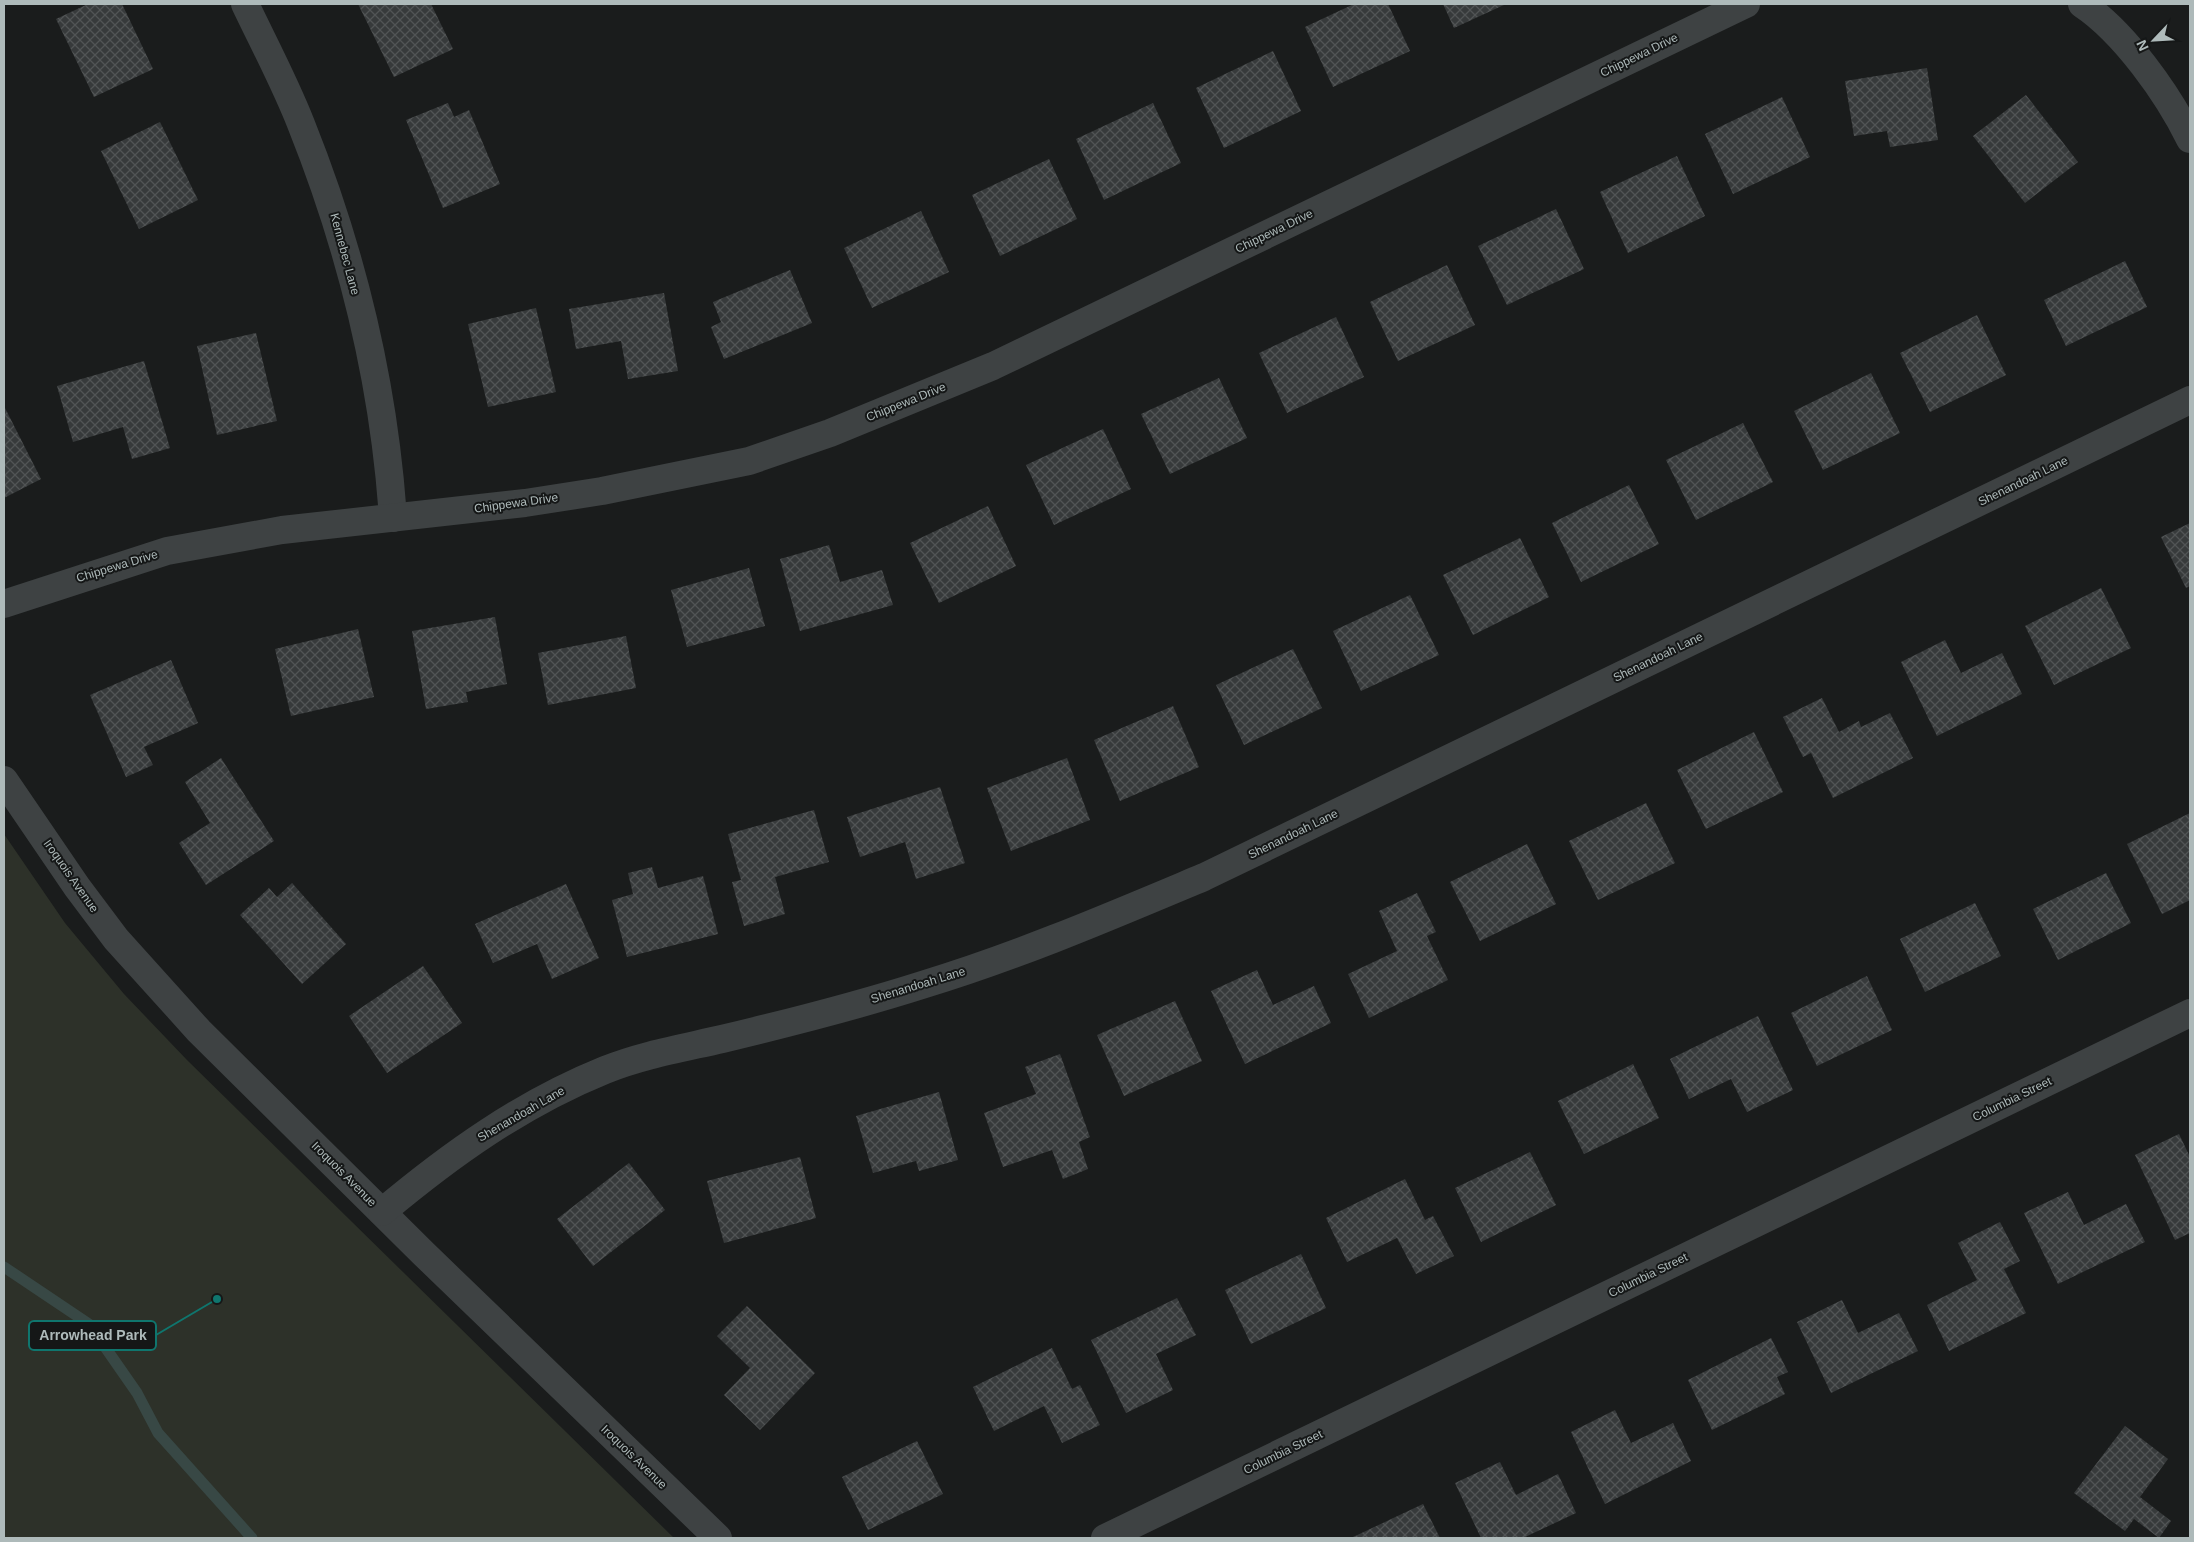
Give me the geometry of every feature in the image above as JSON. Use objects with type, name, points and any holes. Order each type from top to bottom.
[{"type":"street","name":"Kennebec Lane","points":[[245,4],[301,124],[336,219],[361,315],[388,453],[393,518]]},
{"type":"street","name":"Chippewa Drive","points":[[4,604],[167,551],[282,530],[524,504],[602,491],[748,461],[830,433],[993,366],[1746,4]]},
{"type":"street","points":[[2082,4],[2094,12],[2120,38],[2146,69],[2190,139]]},
{"type":"street","name":"Shenandoah Lane","points":[[382,1212],[491,1128],[553,1092],[616,1067],[921,986],[1125,910],[1204,877],[2190,400]]},
{"type":"street","name":"Iroquois Avenue","points":[[4,780],[77,887],[116,939],[199,1031],[382,1212],[718,1538]]},
{"type":"street","name":"Columbia Street","points":[[1105,1538],[2190,1012]]},
{"type":"shaded area","points":[[4,834],[65,923],[124,994],[187,1060],[674,1538],[4,1538]]},
{"type":"building","points":[[88,4],[122,4],[153,69],[94,97],[56,19]]},
{"type":"building","points":[[358,4],[431,4],[453,49],[394,77]]},
{"type":"building","points":[[1354,4],[1388,4],[1410,51],[1333,87],[1305,27]]},
{"type":"building","points":[[1443,4],[1506,4],[1454,28]]},
{"type":"building","points":[[1273,51],[1301,111],[1224,148],[1196,88]]},
{"type":"building","points":[[1927,68],[1938,140],[1890,147],[1887,131],[1854,136],[1845,81]]},
{"type":"building","points":[[2026,95],[2078,162],[2025,203],[1973,136]]},
{"type":"building","points":[[1782,97],[1810,157],[1733,194],[1705,134]]},
{"type":"building","points":[[448,103],[454,117],[469,110],[500,184],[443,208],[406,120]]},
{"type":"building","points":[[1153,103],[1181,163],[1104,200],[1076,139]]},
{"type":"building","points":[[160,122],[198,200],[139,229],[101,151]]},
{"type":"building","points":[[1677,156],[1705,216],[1628,253],[1600,192]]},
{"type":"building","points":[[1049,159],[1077,219],[1000,256],[972,195]]},
{"type":"building","points":[[1556,209],[1584,269],[1507,305],[1478,246]]},
{"type":"building","points":[[921,211],[949,272],[872,308],[844,248]]},
{"type":"building","points":[[2125,261],[2147,307],[2066,346],[2044,300]]},
{"type":"building","points":[[1447,265],[1475,325],[1398,361],[1370,302]]},
{"type":"building","points":[[790,270],[812,323],[724,359],[711,327],[721,322],[713,302]]},
{"type":"building","points":[[664,293],[678,371],[628,379],[621,341],[576,349],[569,309]]},
{"type":"building","points":[[536,308],[556,392],[488,407],[468,324]]},
{"type":"building","points":[[1977,315],[2006,375],[1930,412],[1900,353]]},
{"type":"building","points":[[1336,317],[1364,377],[1287,413],[1259,353]]},
{"type":"building","points":[[256,333],[277,421],[217,435],[197,346]]},
{"type":"building","points":[[144,361],[170,448],[132,459],[123,427],[73,442],[57,386]]},
{"type":"building","points":[[1871,373],[1900,433],[1823,470],[1794,411]]},
{"type":"building","points":[[1219,378],[1247,438],[1170,474],[1141,414]]},
{"type":"building","points":[[4,406],[41,479],[4,498]]},
{"type":"building","points":[[1743,423],[1773,482],[1696,520],[1666,460]]},
{"type":"building","points":[[1103,429],[1131,489],[1054,525],[1026,465]]},
{"type":"building","points":[[1629,485],[1659,544],[1581,582],[1552,523]]},
{"type":"building","points":[[988,506],[1016,566],[939,603],[910,543]]},
{"type":"building","points":[[2190,523],[2190,586],[2186,588],[2161,537]]},
{"type":"building","points":[[1520,538],[1549,597],[1473,635],[1443,575]]},
{"type":"building","points":[[829,545],[840,582],[882,570],[893,605],[800,631],[780,559]]},
{"type":"building","points":[[749,568],[765,626],[687,647],[671,590]]},
{"type":"building","points":[[2101,588],[2131,648],[2054,685],[2025,626]]},
{"type":"building","points":[[1410,595],[1439,655],[1361,691],[1333,631]]},
{"type":"building","points":[[495,617],[507,684],[466,692],[468,702],[426,709],[412,631]]},
{"type":"building","points":[[358,629],[374,697],[291,716],[275,649]]},
{"type":"building","points":[[626,636],[636,688],[548,705],[538,653]]},
{"type":"building","points":[[1945,640],[1961,673],[2002,653],[2022,694],[1937,736],[1901,662]]},
{"type":"building","points":[[1293,649],[1322,708],[1244,745],[1216,685]]},
{"type":"building","points":[[171,660],[198,723],[144,747],[153,765],[126,777],[90,695]]},
{"type":"building","points":[[1822,698],[1839,732],[1859,721],[1861,727],[1890,713],[1913,758],[1833,798],[1811,753],[1803,757],[1783,717]]},
{"type":"building","points":[[1173,706],[1199,767],[1120,801],[1094,740]]},
{"type":"building","points":[[1754,732],[1783,792],[1706,829],[1677,770]]},
{"type":"building","points":[[221,758],[274,841],[206,885],[179,843],[210,823],[185,782]]},
{"type":"building","points":[[1067,758],[1090,820],[1011,851],[987,788]]},
{"type":"building","points":[[940,787],[965,863],[916,879],[905,842],[860,857],[847,817]]},
{"type":"building","points":[[1646,803],[1675,863],[1598,900],[1569,841]]},
{"type":"building","points":[[814,810],[829,862],[775,877],[785,914],[744,926],[732,882],[741,880],[728,834]]},
{"type":"building","points":[[2190,813],[2190,900],[2162,914],[2127,844]]},
{"type":"building","points":[[1527,844],[1556,904],[1480,941],[1450,882]]},
{"type":"building","points":[[652,867],[658,888],[703,876],[718,934],[627,957],[612,900],[633,894],[628,873]]},
{"type":"building","points":[[2106,873],[2131,923],[2058,960],[2033,909]]},
{"type":"building","points":[[292,883],[346,944],[302,984],[240,915],[269,888],[277,897]]},
{"type":"building","points":[[566,884],[599,958],[552,979],[537,944],[493,963],[475,924]]},
{"type":"building","points":[[1417,893],[1436,932],[1427,936],[1448,980],[1369,1018],[1348,974],[1397,951],[1379,911]]},
{"type":"building","points":[[1975,903],[2001,956],[1925,992],[1900,939]]},
{"type":"building","points":[[423,966],[462,1023],[387,1073],[349,1016]]},
{"type":"building","points":[[1257,970],[1273,1005],[1314,986],[1331,1023],[1245,1064],[1211,991]]},
{"type":"building","points":[[1867,976],[1892,1030],[1817,1066],[1791,1013]]},
{"type":"building","points":[[1175,1001],[1202,1061],[1124,1096],[1097,1035]]},
{"type":"building","points":[[1758,1016],[1793,1090],[1747,1112],[1731,1079],[1689,1099],[1670,1059]]},
{"type":"building","points":[[1060,1054],[1090,1137],[1079,1142],[1088,1169],[1063,1179],[1052,1150],[1003,1167],[984,1113],[1036,1094],[1025,1067]]},
{"type":"building","points":[[1633,1064],[1659,1118],[1584,1154],[1558,1101]]},
{"type":"building","points":[[939,1092],[958,1160],[919,1171],[916,1161],[873,1173],[856,1116]]},
{"type":"building","points":[[2179,1134],[2190,1157],[2190,1233],[2175,1240],[2135,1155]]},
{"type":"building","points":[[1530,1152],[1556,1205],[1481,1242],[1455,1188]]},
{"type":"building","points":[[800,1157],[816,1218],[724,1243],[707,1181]]},
{"type":"building","points":[[629,1163],[665,1210],[593,1266],[557,1219]]},
{"type":"building","points":[[1405,1179],[1425,1220],[1433,1216],[1454,1256],[1416,1274],[1397,1238],[1347,1262],[1326,1218]]},
{"type":"building","points":[[2068,1192],[2084,1225],[2126,1204],[2145,1242],[2058,1284],[2024,1213]]},
{"type":"building","points":[[2000,1222],[2020,1261],[2004,1269],[2026,1313],[1949,1351],[1927,1305],[1977,1280],[1958,1243]]},
{"type":"building","points":[[1301,1254],[1326,1308],[1251,1344],[1225,1290]]},
{"type":"building","points":[[1177,1298],[1196,1335],[1156,1354],[1173,1390],[1126,1413],[1091,1340]]},
{"type":"building","points":[[1842,1300],[1858,1333],[1899,1313],[1918,1351],[1831,1393],[1797,1322]]},
{"type":"building","points":[[747,1306],[815,1373],[760,1430],[724,1395],[750,1368],[717,1336]]},
{"type":"building","points":[[1771,1338],[1788,1372],[1777,1377],[1785,1394],[1712,1430],[1688,1380]]},
{"type":"building","points":[[1052,1348],[1072,1389],[1080,1385],[1100,1425],[1062,1443],[1044,1406],[994,1431],[973,1387]]},
{"type":"building","points":[[1615,1410],[1631,1443],[1673,1423],[1691,1461],[1605,1504],[1571,1432]]},
{"type":"building","points":[[2125,1426],[2168,1459],[2140,1497],[2171,1521],[2159,1538],[2134,1519],[2125,1531],[2074,1493]]},
{"type":"building","points":[[917,1441],[943,1494],[868,1530],[842,1477]]},
{"type":"building","points":[[1500,1462],[1516,1495],[1558,1474],[1576,1513],[1523,1538],[1481,1538],[1455,1483]]},
{"type":"building","points":[[1423,1504],[1440,1538],[1351,1538]]},
{"type":"waterway","points":[[4,1267],[89,1324],[137,1393],[158,1433],[252,1538]]},
{"type":"place","name":"Arrowhead Park","points":[[217,1299]]}]
